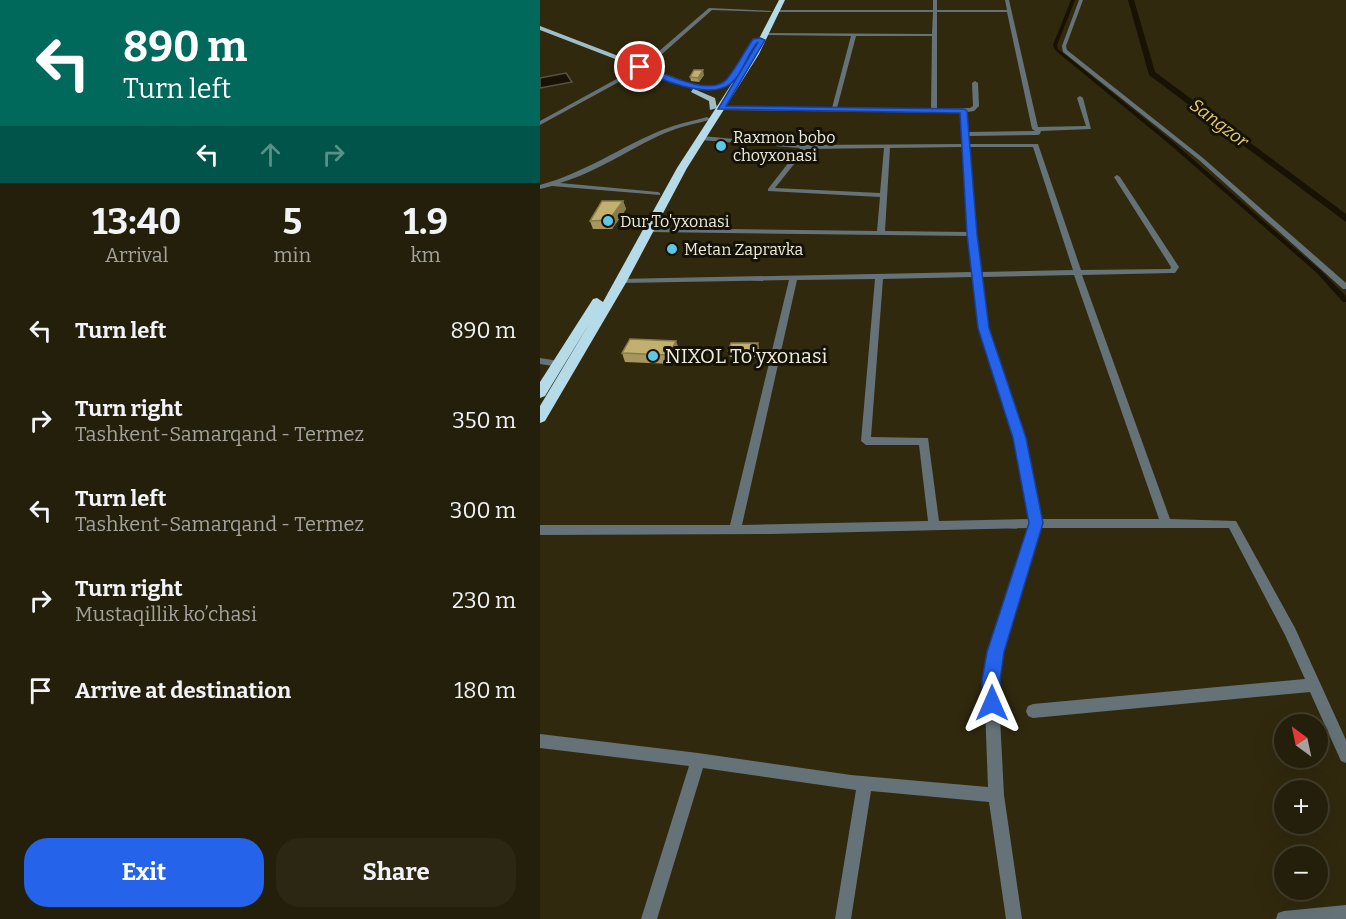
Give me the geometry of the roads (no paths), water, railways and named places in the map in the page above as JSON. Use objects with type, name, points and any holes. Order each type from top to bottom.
[{"type":"highway","points":[[540,393],[601,296],[658,194],[707,119],[717,108],[760,38],[774,7],[782,0]]},
{"type":"highway","points":[[540,418],[650,230],[729,82],[760,38]]},
{"type":"main road","points":[[540,28],[710,98],[717,108]]},
{"type":"main road","points":[[540,33],[697,88],[716,88],[729,82]]},
{"type":"street","points":[[859,11],[863,0]]},
{"type":"street","points":[[934,109],[935,0]]},
{"type":"street","points":[[1007,0],[1035,129],[1038,130]]},
{"type":"street","points":[[1081,0],[1064,46],[1065,51],[1202,159],[1346,287]]},
{"type":"street","points":[[540,123],[660,53],[711,9],[774,7],[859,11],[1009,11]]},
{"type":"street","points":[[760,38],[854,34],[935,35]]},
{"type":"street","points":[[834,110],[854,34]]},
{"type":"street","points":[[717,108],[964,111],[972,110],[976,106],[975,83]]},
{"type":"street","points":[[966,134],[1028,135],[1038,133],[1038,130],[1089,128],[1080,98]]},
{"type":"street","points":[[964,111],[972,234],[983,328],[1020,438],[1036,523],[996,652],[991,680],[996,795],[1014,919]]},
{"type":"street","points":[[552,185],[676,128],[707,119]]},
{"type":"street","points":[[701,138],[804,147],[1036,145],[1078,273],[1166,523]]},
{"type":"street","points":[[804,147],[770,190],[884,195]]},
{"type":"street","points":[[881,232],[887,147]]},
{"type":"street","points":[[621,281],[793,280],[1167,272],[1175,267],[1117,177]]},
{"type":"street","points":[[540,187],[552,185],[658,194]]},
{"type":"street","points":[[650,230],[972,234]]},
{"type":"street","points":[[879,278],[866,441],[924,441],[934,526]]},
{"type":"street","points":[[735,529],[793,280]]},
{"type":"street","points":[[540,361],[559,364]]},
{"type":"street","points":[[540,530],[1036,523],[1232,524],[1290,632],[1346,756]]},
{"type":"street","points":[[1033,711],[1314,685]]},
{"type":"street","points":[[542,744],[698,760],[865,783],[996,795]]},
{"type":"street","points":[[649,919],[698,760]]},
{"type":"street","points":[[843,919],[865,783]]},
{"type":"street","points":[[1284,919],[1346,913]]},
{"type":"waterway","points":[[1073,0],[1055,45],[1056,49],[1170,142],[1319,272],[1346,300]]},
{"type":"waterway","name":"Sangzor","points":[[1131,0],[1152,73],[1346,219]]},
{"type":"place","name":"Raxmon bobo choyxonasi","points":[[721,146]]},
{"type":"place","name":"Dur To'yxonasi","points":[[608,221]]},
{"type":"place","name":"Metan Zapravka","points":[[672,249]]},
{"type":"place","name":"NIXOL To'yxonasi","points":[[653,356]]}]
